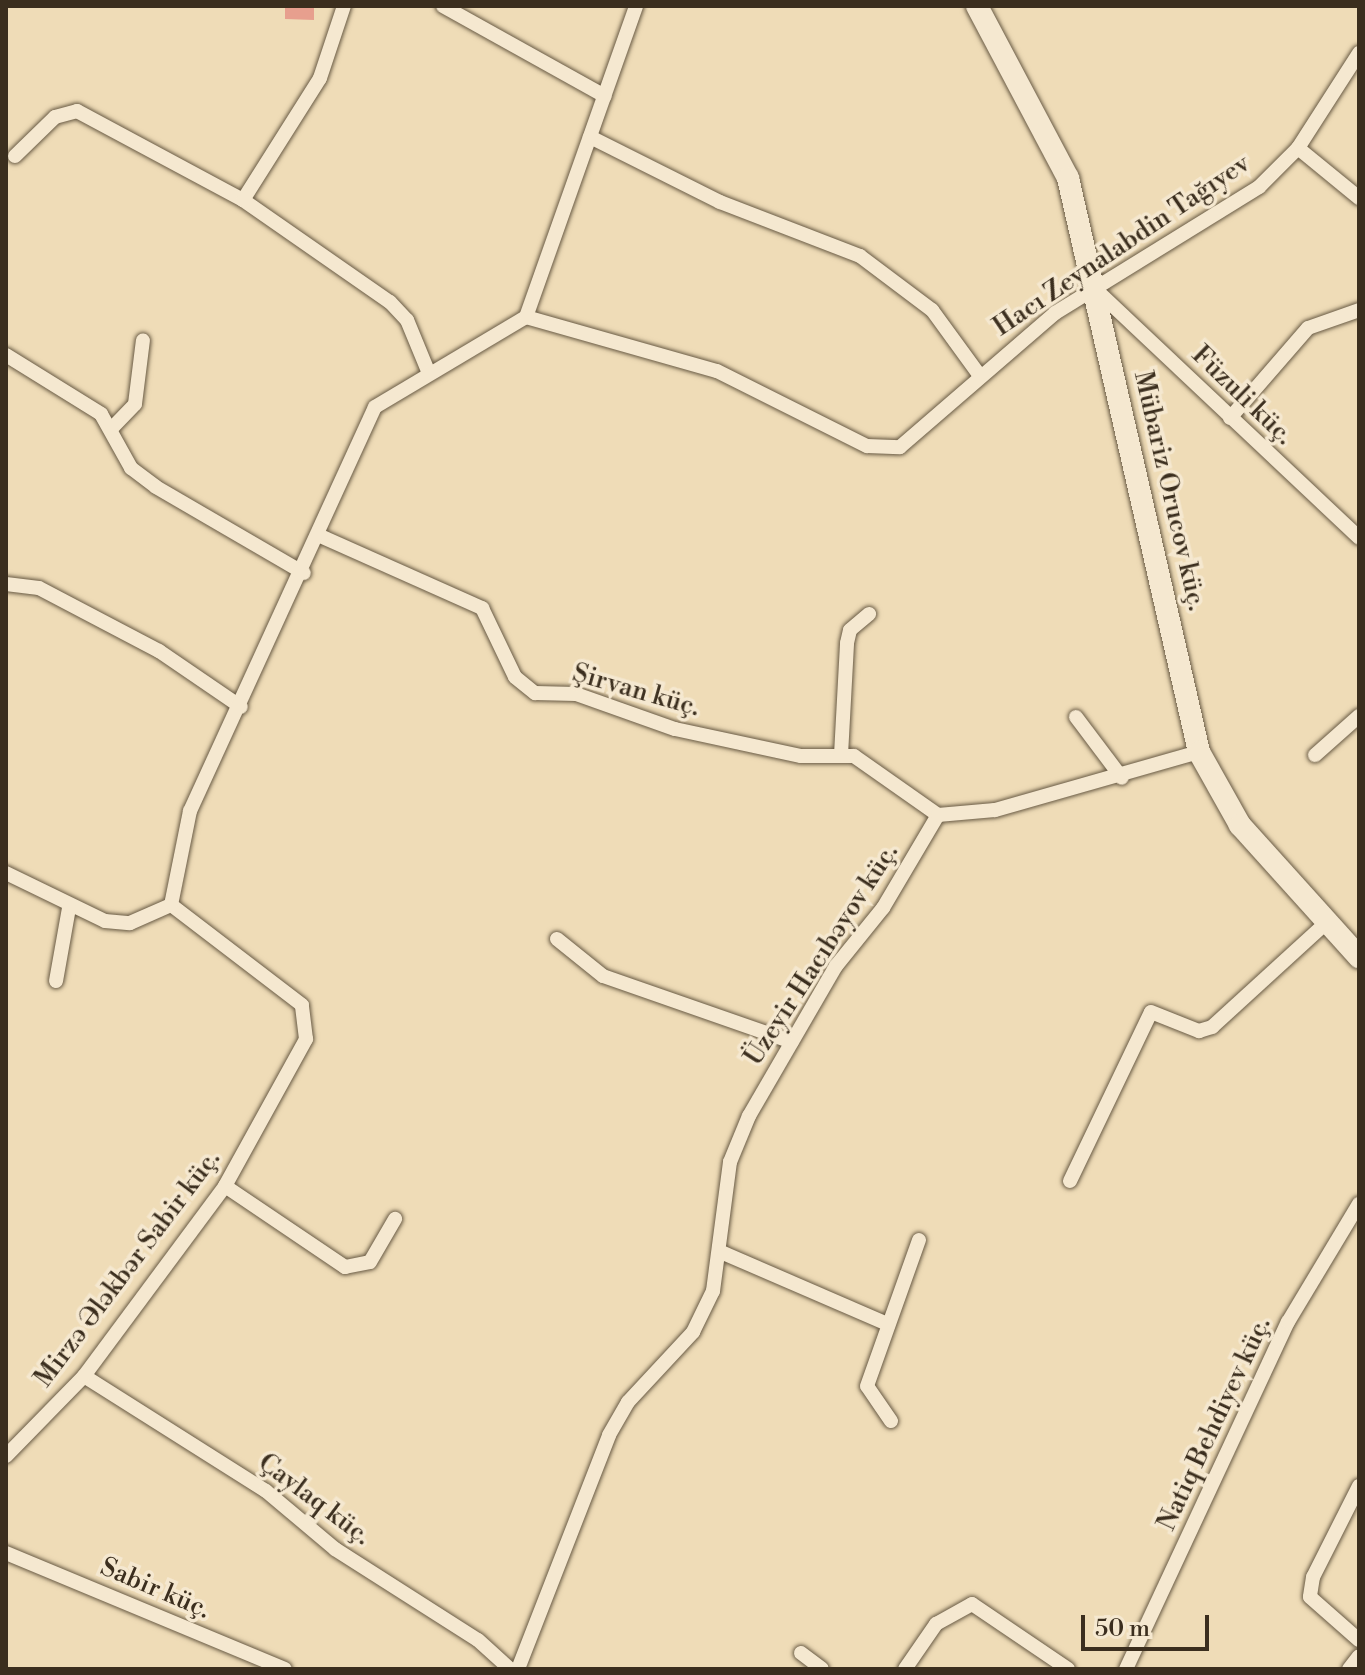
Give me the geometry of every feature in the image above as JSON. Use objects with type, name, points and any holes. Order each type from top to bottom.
[{"type":"street","points":[[243,200],[320,78],[344,6]]},
{"type":"street","points":[[443,6],[605,96]]},
{"type":"street","points":[[6,873],[69,908],[130,923],[171,905],[190,811],[304,573],[375,407],[428,371],[484,348],[526,317],[636,6]]},
{"type":"street","name":"Mübariz Orucov küç.","points":[[977,6],[1068,178],[1199,752],[1240,825],[1359,957]]},
{"type":"street","name":"Hacı Zeynalabdin Tağıyev","points":[[526,317],[717,371],[883,449],[916,437],[978,373],[1094,288],[1238,204],[1298,148],[1359,53]]},
{"type":"street","points":[[15,156],[55,117],[77,111],[243,200],[390,302],[412,328],[428,371]]},
{"type":"street","points":[[590,137],[720,202],[860,256],[932,310],[978,373]]},
{"type":"street","points":[[1298,148],[1359,198]]},
{"type":"street","name":"Füzuli küç.","points":[[1094,288],[1359,538]]},
{"type":"street","points":[[1230,418],[1308,328],[1359,310]]},
{"type":"street","points":[[112,428],[135,404],[143,340]]},
{"type":"street","points":[[6,355],[112,428],[131,468],[304,573]]},
{"type":"street","name":"Şirvan küç.","points":[[318,535],[482,608],[515,677],[535,693],[576,694],[675,729],[801,756],[841,755],[869,764],[938,815]]},
{"type":"street","points":[[6,584],[39,588],[159,651],[241,707]]},
{"type":"street","points":[[841,755],[847,643],[850,630],[869,614]]},
{"type":"street","points":[[1315,755],[1359,716]]},
{"type":"street","points":[[1076,717],[1122,778]]},
{"type":"street","points":[[938,815],[995,810],[1122,778],[1199,752]]},
{"type":"street","name":"Üzeyir Hacıbəyov küç.","points":[[518,1669],[609,1435],[628,1402],[693,1332],[721,1252],[730,1162],[792,1042],[938,815]]},
{"type":"street","name":"Mirzə Ələkbər Sabir küç.","points":[[6,1456],[84,1376],[225,1186],[309,1023],[302,1005],[171,905]]},
{"type":"street","points":[[56,981],[69,908]]},
{"type":"street","points":[[1070,1181],[1151,1012],[1199,1031],[1212,1027],[1327,922]]},
{"type":"street","points":[[557,939],[603,976],[792,1042]]},
{"type":"street","points":[[225,1186],[345,1267],[370,1262],[395,1219]]},
{"type":"street","name":"Natiq Behdiyev küç.","points":[[1126,1669],[1288,1322],[1359,1204]]},
{"type":"street","points":[[891,1421],[867,1386],[885,1323],[919,1240]]},
{"type":"street","points":[[721,1252],[885,1323]]},
{"type":"street","name":"Çaylaq küç.","points":[[84,1376],[266,1491],[335,1549],[478,1640],[510,1669]]},
{"type":"street","points":[[1359,1486],[1313,1577],[1310,1597],[1359,1640]]},
{"type":"street","name":"Sabir küç.","points":[[6,1553],[285,1669]]},
{"type":"street","points":[[905,1669],[936,1624],[972,1604],[1068,1669]]},
{"type":"street","points":[[801,1653],[822,1669]]},
{"type":"street","points":[[1349,1669],[1359,1656]]},
{"type":"building","points":[[285,6],[314,6],[314,20],[285,19]]}]
